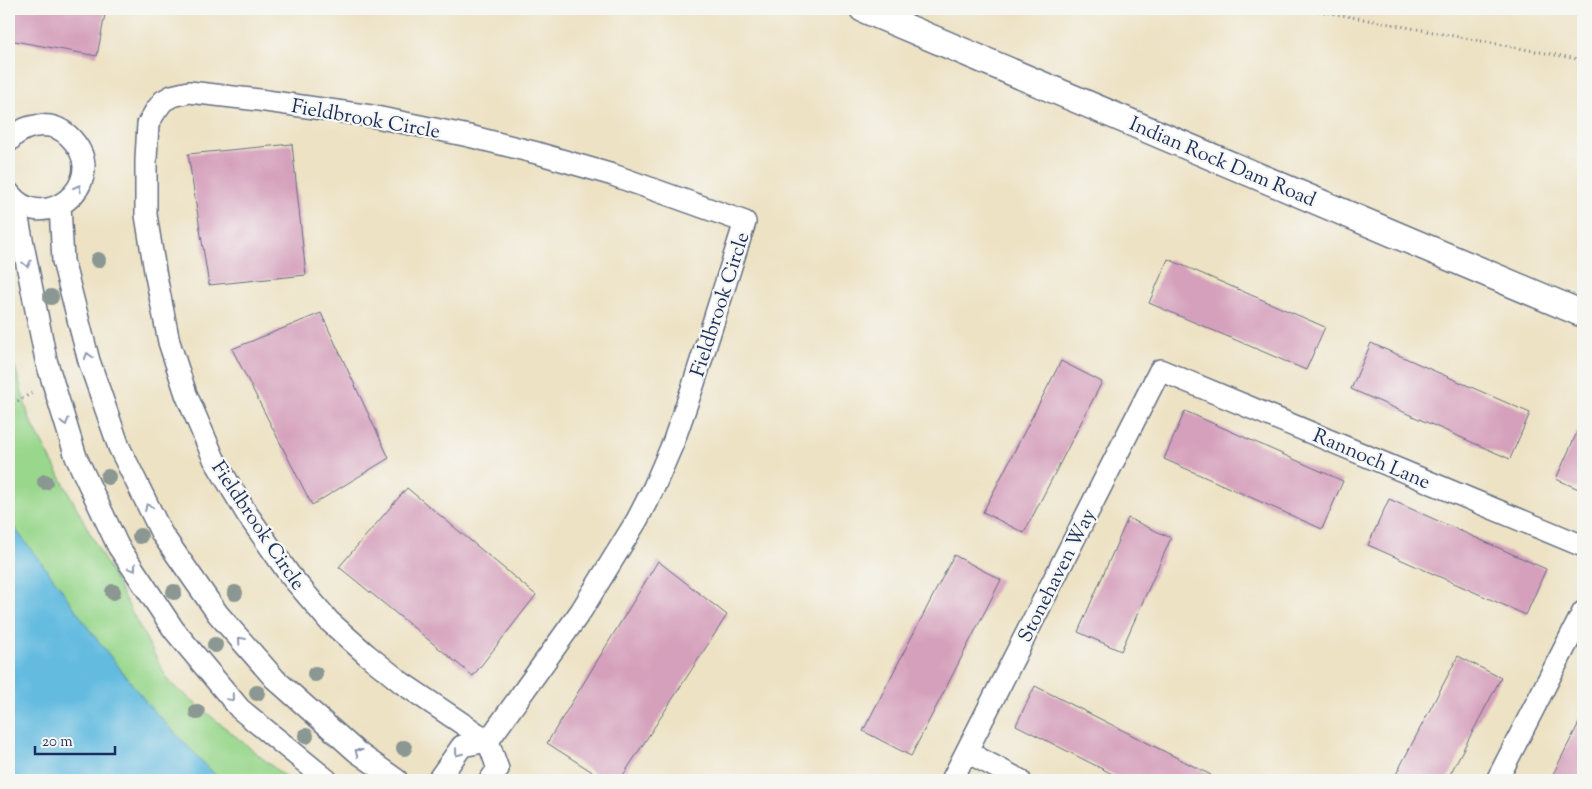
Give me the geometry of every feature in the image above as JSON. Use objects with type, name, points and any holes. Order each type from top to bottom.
[{"type":"street","name":"Indian Rock Dam Road","points":[[863,9],[1583,314]]},
{"type":"street","name":"Fieldbrook Circle","points":[[190,92],[259,100],[371,116],[469,136],[612,175],[745,222],[693,386],[673,443],[654,487],[633,528],[581,610],[488,741],[402,683],[329,621],[289,574],[247,514],[214,459],[186,394],[169,342],[146,214],[148,124],[154,112],[163,101],[172,96],[190,92]]},
{"type":"street","points":[[9,141],[23,129],[39,125],[55,127],[70,135],[80,148],[84,165],[82,181],[74,195],[60,206],[44,210],[28,208],[11,196]]},
{"type":"street","points":[[11,196],[46,360],[76,457],[118,546],[174,630],[240,709],[327,780]]},
{"type":"street","points":[[60,206],[63,261],[89,361],[119,447],[162,534],[218,614],[275,679],[357,752],[398,780]]},
{"type":"street","name":"Rannoch Lane","points":[[1160,370],[1583,546]]},
{"type":"street","name":"Stonehaven Way","points":[[952,780],[1160,370]]},
{"type":"street","points":[[1498,780],[1583,612]]},
{"type":"street","points":[[438,780],[462,746],[488,741],[498,769],[490,780]]},
{"type":"street","points":[[966,752],[1020,780]]},
{"type":"path","points":[[1309,9],[1583,60]]},
{"type":"green space","points":[[15,367],[29,418],[169,682],[289,780],[9,780],[9,375]]},
{"type":"water","points":[[9,521],[150,707],[220,780],[9,780]]},
{"type":"building","points":[[9,9],[106,9],[97,56],[9,40]]},
{"type":"building","points":[[292,144],[306,275],[209,285],[188,154]]},
{"type":"building","points":[[1168,259],[1325,327],[1306,370],[1149,303]]},
{"type":"building","points":[[321,313],[389,458],[312,505],[232,349]]},
{"type":"building","points":[[1371,343],[1530,413],[1510,459],[1351,389]]},
{"type":"building","points":[[1061,361],[1102,382],[1024,533],[983,512]]},
{"type":"building","points":[[1185,411],[1343,481],[1322,529],[1164,459]]},
{"type":"building","points":[[1578,430],[1583,433],[1583,491],[1556,479]]},
{"type":"building","points":[[407,488],[536,595],[473,676],[339,567]]},
{"type":"building","points":[[1389,499],[1546,569],[1526,615],[1368,545]]},
{"type":"building","points":[[1128,518],[1171,538],[1121,651],[1078,632]]},
{"type":"building","points":[[954,555],[1001,580],[911,756],[863,731]]},
{"type":"building","points":[[658,561],[727,615],[620,780],[605,780],[547,743]]},
{"type":"building","points":[[1458,656],[1501,678],[1447,780],[1393,780]]},
{"type":"building","points":[[1035,686],[1211,775],[1208,780],[1124,780],[1016,725]]},
{"type":"building","points":[[1583,715],[1583,780],[1566,780],[1553,774]]}]
